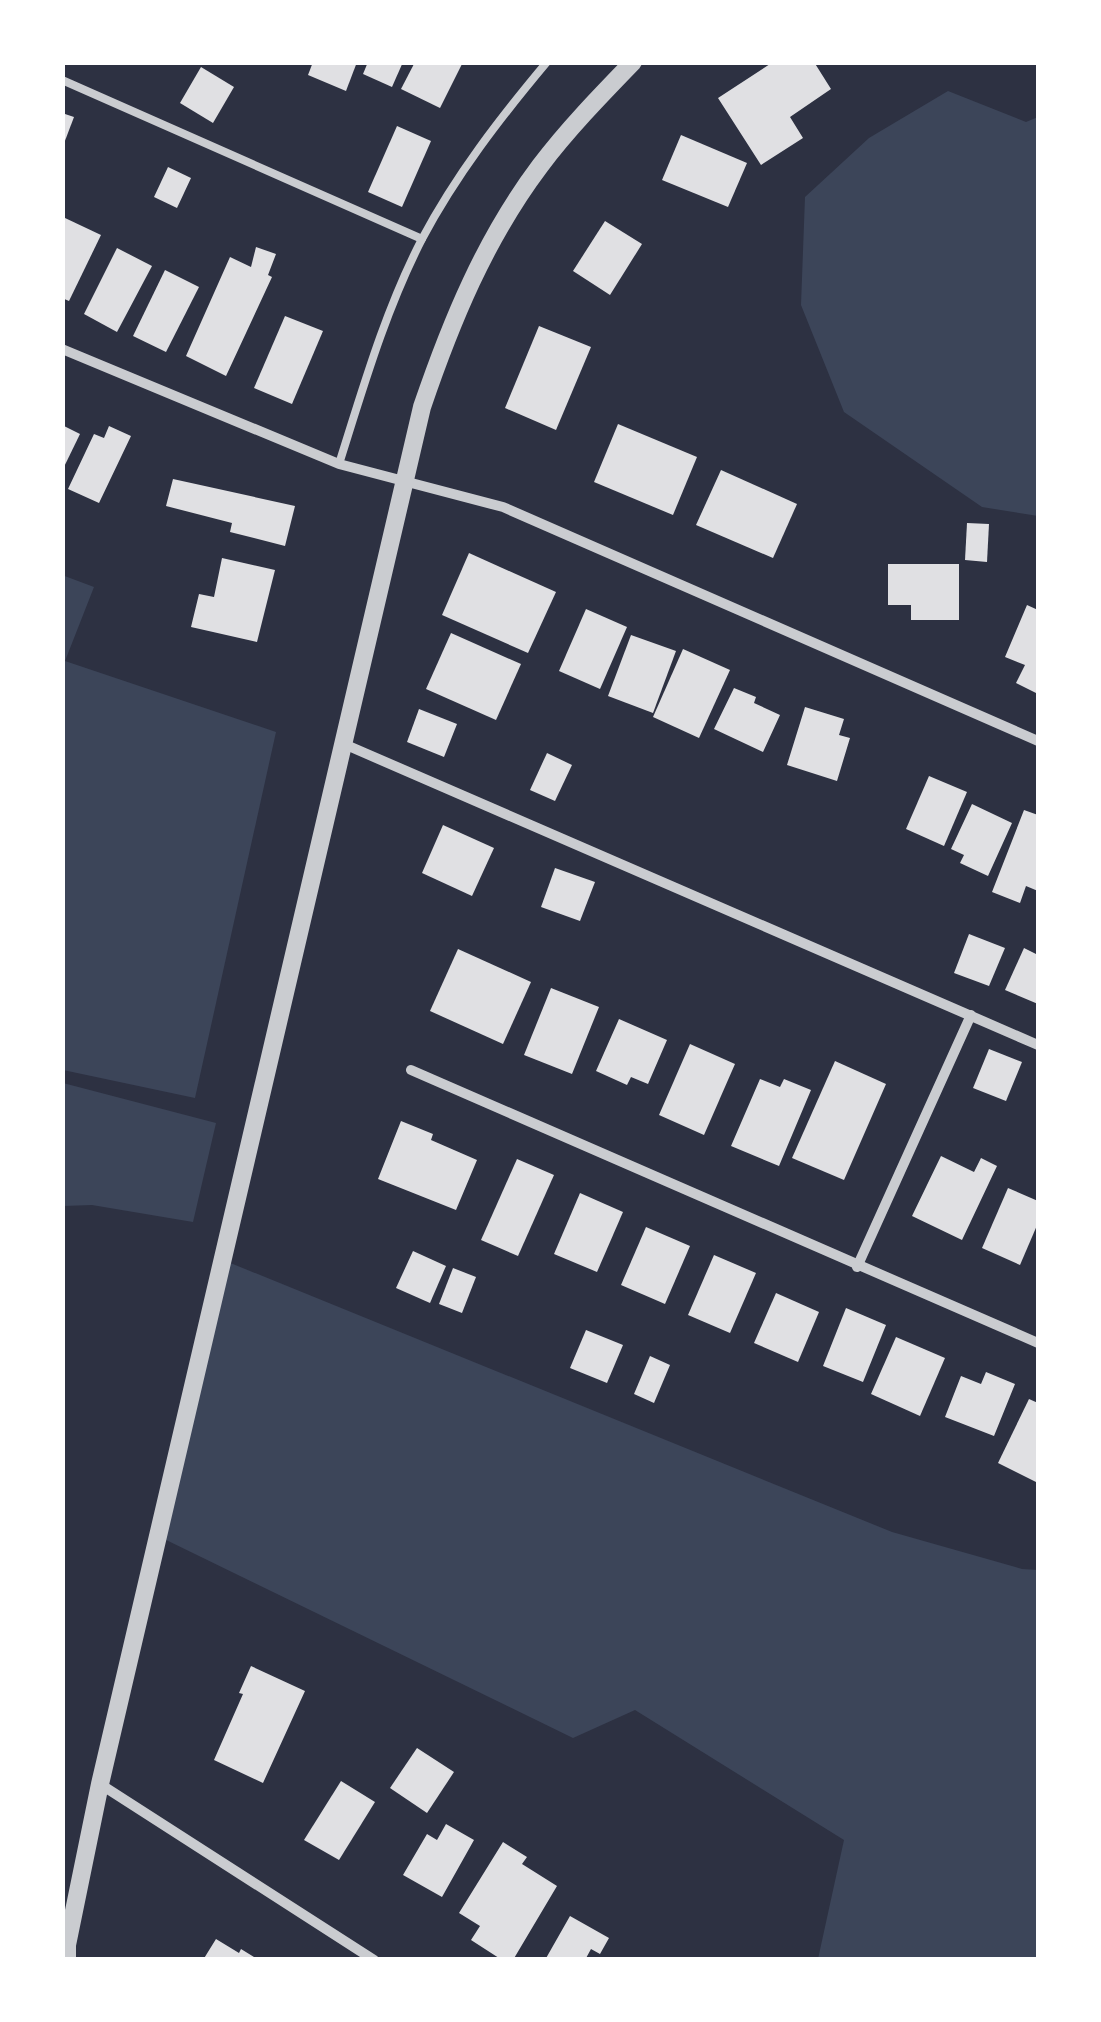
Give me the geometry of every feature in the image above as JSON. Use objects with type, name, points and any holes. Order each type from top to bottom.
[{"type":"street","points":[[66,1949],[100,1784],[422,407],[448,332],[481,259],[540,165],[631,63]]},
{"type":"street","points":[[62,348],[339,464],[503,508],[1038,741]]},
{"type":"street","points":[[344,744],[1038,1045]]},
{"type":"street","points":[[858,1267],[971,1015]]},
{"type":"street","points":[[411,1070],[1038,1343]]},
{"type":"street","points":[[100,1784],[374,1960]]},
{"type":"lane","points":[[339,464],[379,336],[422,239],[490,129],[547,62]]},
{"type":"lane","points":[[62,80],[422,239]]},
{"type":"shaded area","points":[[948,91],[1026,122],[1038,117],[1038,516],[982,507],[844,412],[801,305],[805,197],[869,138]]},
{"type":"shaded area","points":[[62,575],[94,587],[65,661],[276,732],[195,1098],[63,1070]]},
{"type":"shaded area","points":[[63,1083],[216,1123],[193,1222],[92,1205],[63,1206]]},
{"type":"shaded area","points":[[223,1260],[892,1532],[1022,1569],[1038,1570],[1038,1959],[818,1959],[844,1840],[635,1710],[573,1738],[158,1536]]},
{"type":"building","points":[[313,62],[357,62],[346,91],[308,75]]},
{"type":"building","points":[[368,62],[403,62],[392,87],[363,74]]},
{"type":"building","points":[[415,62],[462,64],[440,108],[401,89]]},
{"type":"building","points":[[773,62],[814,62],[831,89],[790,117],[803,138],[761,165],[718,98]]},
{"type":"building","points":[[201,67],[234,87],[213,123],[180,103]]},
{"type":"building","points":[[62,113],[74,117],[63,146],[62,146]]},
{"type":"building","points":[[397,126],[431,141],[402,207],[368,192]]},
{"type":"building","points":[[681,135],[747,163],[728,207],[662,180]]},
{"type":"building","points":[[168,167],[191,178],[177,208],[154,197]]},
{"type":"building","points":[[65,218],[101,235],[69,301],[62,298]]},
{"type":"building","points":[[605,221],[642,244],[610,295],[573,271]]},
{"type":"building","points":[[256,247],[276,254],[268,275],[272,277],[226,376],[186,356],[230,257],[251,267]]},
{"type":"building","points":[[117,248],[152,266],[117,332],[84,314]]},
{"type":"building","points":[[165,270],[199,287],[166,352],[133,336]]},
{"type":"building","points":[[285,316],[323,331],[292,404],[254,388]]},
{"type":"building","points":[[539,326],[591,347],[556,430],[505,408]]},
{"type":"building","points":[[618,424],[697,457],[673,515],[594,482]]},
{"type":"building","points":[[62,425],[80,434],[62,471]]},
{"type":"building","points":[[109,426],[131,436],[99,503],[68,489],[94,434],[104,438]]},
{"type":"building","points":[[721,470],[797,504],[773,558],[696,525]]},
{"type":"building","points":[[173,479],[295,506],[285,546],[230,532],[232,523],[166,506]]},
{"type":"building","points":[[967,523],[989,524],[987,562],[965,560]]},
{"type":"building","points":[[469,553],[556,592],[528,653],[442,615]]},
{"type":"building","points":[[222,558],[275,570],[257,642],[191,627],[199,594],[214,597]]},
{"type":"building","points":[[888,564],[959,564],[959,620],[911,620],[911,605],[888,605]]},
{"type":"building","points":[[1027,605],[1038,610],[1038,694],[1016,683],[1025,665],[1005,657]]},
{"type":"building","points":[[586,609],[627,627],[600,689],[559,671]]},
{"type":"building","points":[[451,633],[521,664],[496,720],[426,689]]},
{"type":"building","points":[[631,635],[676,651],[653,713],[608,696]]},
{"type":"building","points":[[683,649],[730,670],[699,738],[653,717]]},
{"type":"building","points":[[734,688],[756,697],[754,703],[780,715],[763,752],[714,729]]},
{"type":"building","points":[[805,707],[844,719],[839,735],[850,738],[837,781],[787,765]]},
{"type":"building","points":[[419,709],[457,724],[444,757],[407,742]]},
{"type":"building","points":[[547,753],[572,765],[555,801],[530,790]]},
{"type":"building","points":[[929,776],[967,792],[944,846],[906,829]]},
{"type":"building","points":[[972,804],[1012,823],[988,876],[960,863],[964,855],[951,849]]},
{"type":"building","points":[[1024,810],[1038,815],[1038,891],[1026,886],[1020,903],[992,892]]},
{"type":"building","points":[[443,825],[494,848],[472,896],[422,873]]},
{"type":"building","points":[[555,868],[595,882],[580,921],[541,907]]},
{"type":"building","points":[[969,934],[1005,948],[989,986],[954,973]]},
{"type":"building","points":[[1024,948],[1038,955],[1038,1004],[1005,990]]},
{"type":"building","points":[[458,949],[531,982],[503,1044],[430,1011]]},
{"type":"building","points":[[551,988],[599,1007],[572,1074],[524,1055]]},
{"type":"building","points":[[619,1019],[667,1040],[648,1084],[631,1077],[627,1085],[596,1071]]},
{"type":"building","points":[[690,1044],[735,1064],[704,1135],[659,1115]]},
{"type":"building","points":[[989,1049],[1022,1062],[1006,1101],[973,1088]]},
{"type":"building","points":[[835,1061],[886,1084],[844,1180],[792,1158]]},
{"type":"building","points":[[760,1079],[780,1087],[784,1079],[811,1090],[779,1166],[731,1146]]},
{"type":"building","points":[[401,1121],[433,1134],[431,1140],[477,1160],[456,1210],[378,1179]]},
{"type":"building","points":[[941,1156],[974,1172],[981,1158],[997,1166],[962,1240],[912,1216]]},
{"type":"building","points":[[517,1159],[554,1175],[518,1256],[481,1240]]},
{"type":"building","points":[[1008,1188],[1038,1201],[1038,1223],[1020,1265],[982,1248]]},
{"type":"building","points":[[580,1193],[623,1212],[597,1272],[554,1254]]},
{"type":"building","points":[[646,1227],[690,1246],[665,1304],[621,1285]]},
{"type":"building","points":[[413,1251],[446,1266],[430,1303],[396,1288]]},
{"type":"building","points":[[714,1255],[756,1273],[730,1333],[688,1315]]},
{"type":"building","points":[[453,1268],[476,1277],[462,1313],[439,1304]]},
{"type":"building","points":[[776,1293],[819,1312],[798,1362],[754,1343]]},
{"type":"building","points":[[846,1308],[886,1325],[863,1382],[823,1366]]},
{"type":"building","points":[[586,1330],[623,1345],[607,1383],[570,1368]]},
{"type":"building","points":[[896,1337],[945,1358],[920,1416],[871,1394]]},
{"type":"building","points":[[650,1356],[670,1365],[654,1403],[634,1394]]},
{"type":"building","points":[[986,1372],[1015,1384],[994,1436],[945,1417],[961,1376],[981,1384]]},
{"type":"building","points":[[1029,1399],[1038,1403],[1038,1483],[998,1463]]},
{"type":"building","points":[[251,1666],[305,1691],[263,1783],[214,1760]]},
{"type":"building","points":[[417,1748],[454,1772],[427,1813],[390,1788]]},
{"type":"building","points":[[341,1781],[375,1802],[339,1860],[304,1840]]},
{"type":"building","points":[[446,1824],[474,1840],[442,1897],[403,1875],[427,1834],[437,1840]]},
{"type":"building","points":[[503,1842],[527,1857],[522,1864],[557,1886],[513,1960],[502,1960],[471,1940],[480,1926],[459,1913]]},
{"type":"building","points":[[570,1916],[609,1938],[600,1954],[591,1949],[585,1960],[545,1960]]},
{"type":"building","points":[[216,1939],[239,1953],[241,1949],[259,1960],[203,1960]]}]
